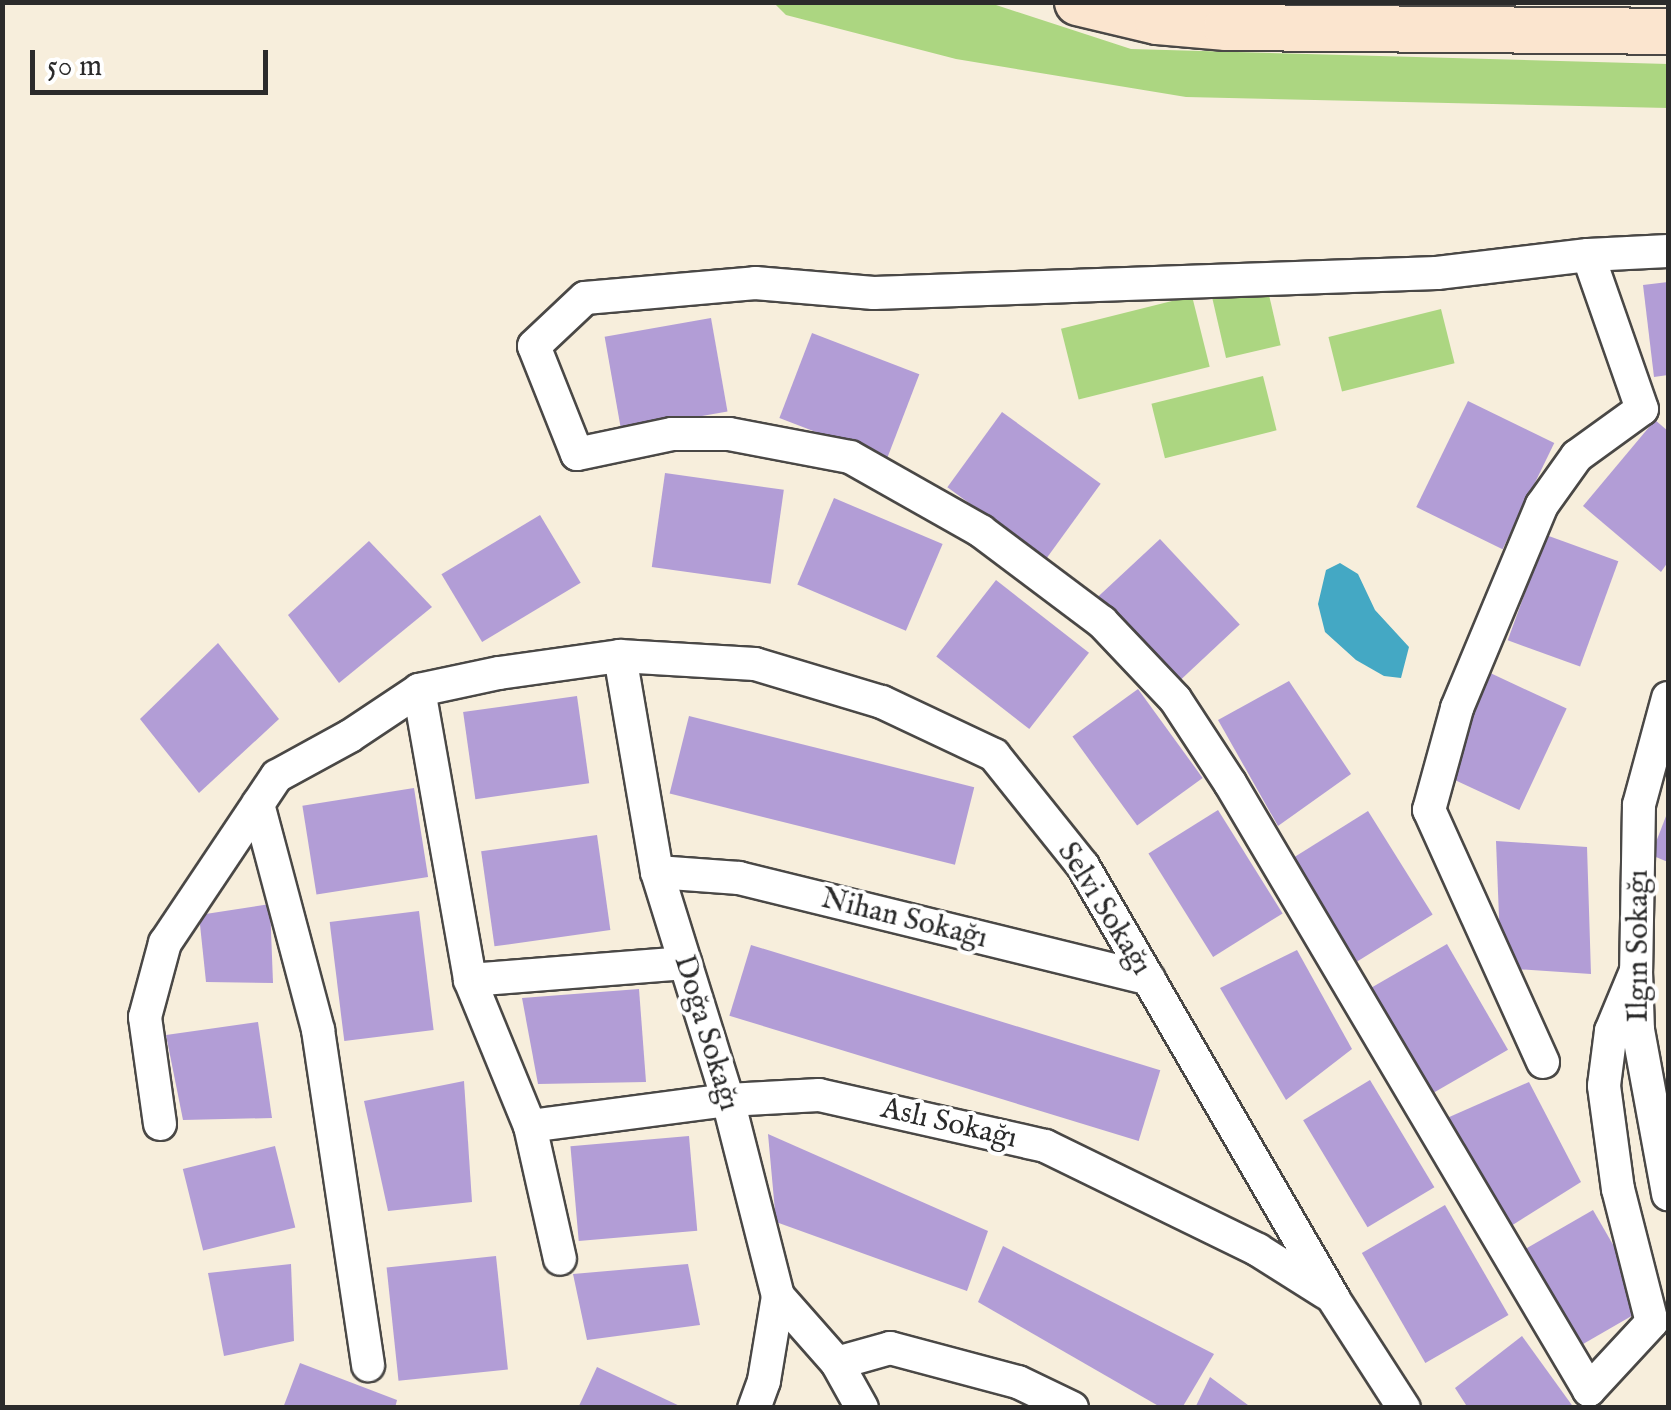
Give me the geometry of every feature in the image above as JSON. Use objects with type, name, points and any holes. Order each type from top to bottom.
[{"type":"main road","points":[[1077,2],[1157,21],[1226,27],[1668,31]]},
{"type":"street","points":[[1636,971],[1611,1031],[1604,1086],[1618,1189],[1652,1322],[1590,1390],[1230,783],[1175,700],[1102,622],[982,531],[850,457],[730,434],[672,434],[578,454],[534,346],[586,298],[755,284],[874,293],[1437,273],[1588,254],[1668,250]]},
{"type":"street","points":[[1543,1062],[1429,810],[1457,708],[1542,505],[1577,456],[1655,411],[1588,254]]},
{"type":"street","name":"Selvi Sokağı","points":[[419,690],[499,672],[620,656],[755,664],[882,702],[994,755],[1083,866],[1333,1298],[1404,1408]]},
{"type":"street","name":"Doğa Sokağı","points":[[620,656],[657,872],[728,1100],[778,1296],[764,1381],[754,1408]]},
{"type":"street","points":[[160,1124],[145,1016],[165,943],[277,776],[350,736],[419,690],[470,980],[530,1126],[560,1259]]},
{"type":"street","name":"Ilgın Sokağı","points":[[1668,698],[1639,805],[1636,971],[1638,1030],[1668,1194]]},
{"type":"street","points":[[258,804],[318,1030],[368,1365]]},
{"type":"street","name":"Nihan Sokağı","points":[[657,872],[739,878],[1149,979]]},
{"type":"street","points":[[470,980],[685,963]]},
{"type":"street","name":"Aslı Sokağı","points":[[530,1126],[728,1100],[819,1095],[1046,1146],[1258,1250],[1333,1298]]},
{"type":"street","points":[[778,1296],[836,1363],[862,1408]]},
{"type":"street","points":[[836,1363],[890,1348],[1018,1382],[1072,1408]]},
{"type":"green space","points":[[774,3],[990,3],[1131,49],[1668,64],[1668,108],[1186,97],[956,59],[786,15]]},
{"type":"green space","points":[[1266,282],[1281,345],[1226,358],[1211,295]]},
{"type":"green space","points":[[1192,296],[1210,367],[1079,399],[1061,329]]},
{"type":"green space","points":[[1441,309],[1455,363],[1342,391],[1328,337]]},
{"type":"green space","points":[[1263,376],[1277,430],[1165,458],[1151,404]]},
{"type":"water","points":[[1340,563],[1358,574],[1375,610],[1409,647],[1401,678],[1384,676],[1356,660],[1325,632],[1318,604],[1326,570]]},
{"type":"building","points":[[1668,282],[1668,375],[1654,377],[1643,285]]},
{"type":"building","points":[[711,318],[727,412],[621,430],[605,337]]},
{"type":"building","points":[[812,333],[919,374],[887,459],[779,418]]},
{"type":"building","points":[[1468,401],[1554,443],[1503,549],[1416,507]]},
{"type":"building","points":[[1002,412],[1101,484],[1046,559],[947,487]]},
{"type":"building","points":[[1655,420],[1668,431],[1668,562],[1661,572],[1583,506]]},
{"type":"building","points":[[665,473],[784,490],[771,584],[652,567]]},
{"type":"building","points":[[834,498],[943,544],[906,631],[797,585]]},
{"type":"building","points":[[540,515],[581,583],[482,642],[441,574]]},
{"type":"building","points":[[1546,535],[1618,561],[1580,667],[1508,640]]},
{"type":"building","points":[[1160,539],[1240,625],[1173,687],[1093,601]]},
{"type":"building","points":[[369,541],[432,607],[339,683],[288,615]]},
{"type":"building","points":[[996,580],[1089,653],[1029,729],[936,656]]},
{"type":"building","points":[[218,643],[279,719],[199,793],[140,719]]},
{"type":"building","points":[[1486,671],[1567,709],[1519,810],[1439,773]]},
{"type":"building","points":[[1289,681],[1351,774],[1278,826],[1218,720]]},
{"type":"building","points":[[1138,689],[1203,778],[1137,826],[1072,737]]},
{"type":"building","points":[[577,696],[589,783],[475,799],[463,712]]},
{"type":"building","points":[[689,716],[974,787],[955,865],[670,794]]},
{"type":"building","points":[[414,788],[428,877],[316,895],[302,806]]},
{"type":"building","points":[[1218,810],[1283,913],[1213,957],[1148,853]]},
{"type":"building","points":[[1368,811],[1433,914],[1357,962],[1293,858]]},
{"type":"building","points":[[1668,811],[1668,862],[1651,855]]},
{"type":"building","points":[[597,835],[610,930],[494,946],[481,851]]},
{"type":"building","points":[[1496,841],[1587,847],[1591,974],[1501,968]]},
{"type":"building","points":[[270,904],[273,983],[206,982],[199,915]]},
{"type":"building","points":[[419,911],[434,1030],[344,1041],[330,922]]},
{"type":"building","points":[[1447,944],[1508,1050],[1429,1095],[1368,990]]},
{"type":"building","points":[[751,945],[1160,1070],[1139,1141],[729,1016]]},
{"type":"building","points":[[1297,950],[1352,1049],[1286,1100],[1220,988]]},
{"type":"building","points":[[639,989],[646,1082],[538,1084],[522,998]]},
{"type":"building","points":[[258,1022],[272,1118],[183,1120],[166,1035]]},
{"type":"building","points":[[1370,1080],[1434,1187],[1368,1227],[1303,1120]]},
{"type":"building","points":[[464,1081],[472,1202],[388,1211],[364,1101]]},
{"type":"building","points":[[1529,1082],[1581,1182],[1511,1226],[1447,1118]]},
{"type":"building","points":[[768,1134],[988,1231],[967,1291],[776,1222]]},
{"type":"building","points":[[689,1136],[697,1231],[579,1241],[570,1146]]},
{"type":"building","points":[[275,1146],[295,1228],[203,1250],[183,1169]]},
{"type":"building","points":[[1445,1205],[1509,1315],[1425,1363],[1362,1253]]},
{"type":"building","points":[[1593,1210],[1648,1306],[1566,1354],[1511,1258]]},
{"type":"building","points":[[1003,1246],[1214,1354],[1182,1408],[1162,1408],[978,1302]]},
{"type":"building","points":[[496,1256],[508,1369],[399,1381],[387,1267]]},
{"type":"building","points":[[291,1264],[294,1341],[224,1356],[208,1273]]},
{"type":"building","points":[[688,1264],[700,1325],[587,1340],[573,1274]]},
{"type":"building","points":[[1522,1336],[1574,1408],[1468,1408],[1455,1388]]},
{"type":"building","points":[[300,1363],[397,1400],[395,1408],[283,1408]]},
{"type":"building","points":[[597,1367],[684,1408],[578,1408]]},
{"type":"building","points":[[1210,1377],[1252,1408],[1195,1408]]}]
